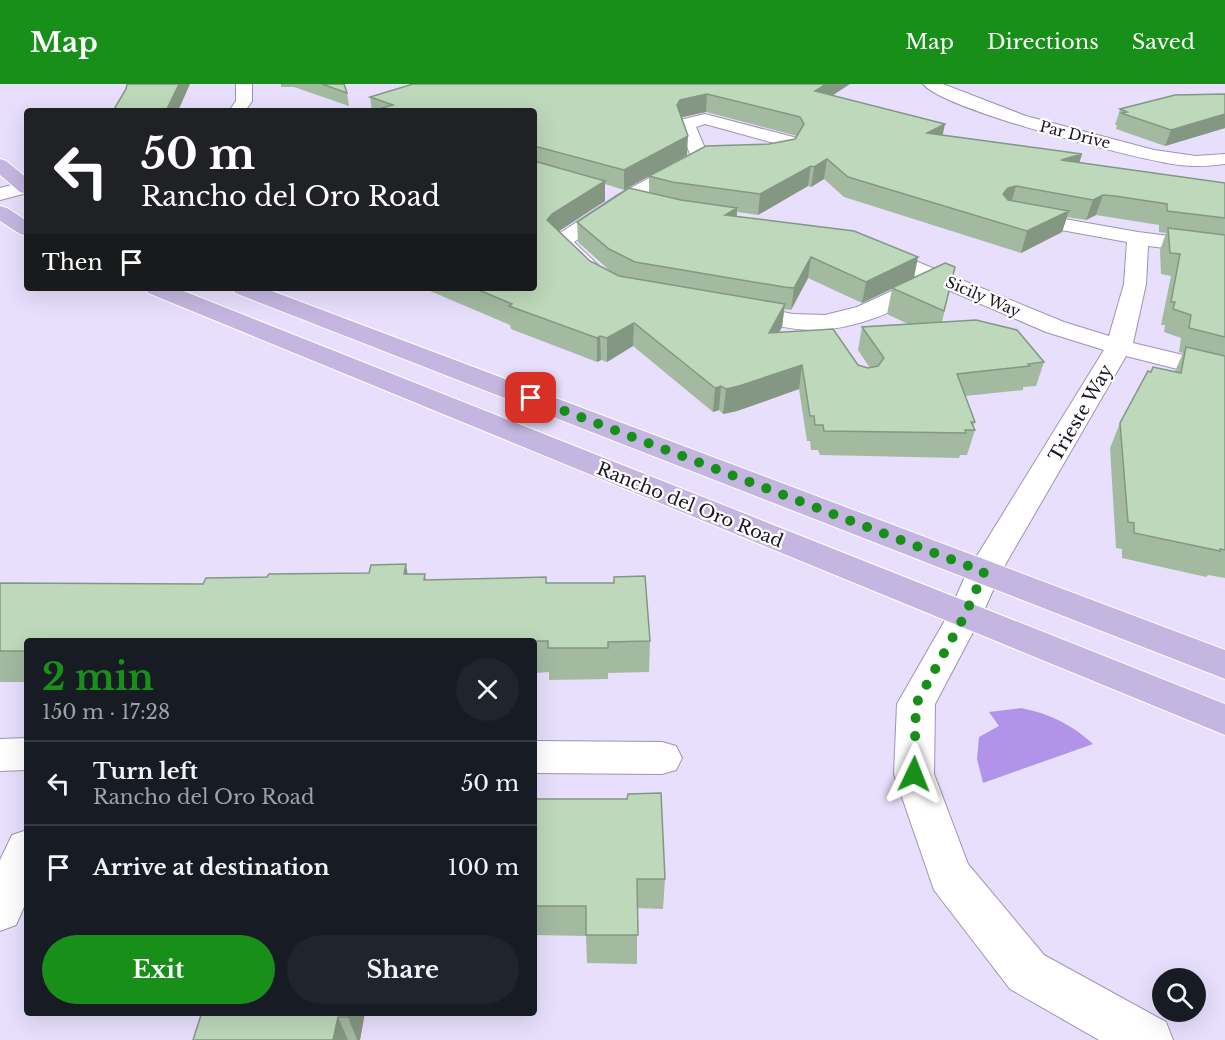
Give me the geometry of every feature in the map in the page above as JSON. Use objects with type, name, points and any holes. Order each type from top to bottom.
[{"type":"main road","points":[[0,165],[24,185]]},
{"type":"main road","points":[[0,212],[24,228]]},
{"type":"main road","name":"Rancho del Oro Road","points":[[163,291],[1225,720]]},
{"type":"main road","points":[[251,291],[1225,664]]},
{"type":"street","points":[[239,108],[244,101],[244,84]]},
{"type":"street","name":"Par Drive","points":[[931,84],[971,102],[1042,127],[1175,160],[1209,162],[1225,159]]},
{"type":"street","points":[[700,158],[686,124],[705,119],[791,142],[786,152],[745,157]]},
{"type":"street","points":[[610,282],[600,277],[552,240],[700,158],[722,158]]},
{"type":"street","points":[[0,194],[24,188]]},
{"type":"street","points":[[601,193],[657,208]]},
{"type":"street","points":[[1010,215],[1138,238],[1225,249]]},
{"type":"street","name":"Trieste Way","points":[[1138,238],[1135,284],[1119,347],[984,572],[965,615],[916,704],[914,774],[950,876],[1027,972],[1148,1040]]},
{"type":"street","name":"Sicily Way","points":[[898,260],[1055,327],[1119,347],[1225,373]]},
{"type":"street","points":[[723,308],[781,318],[825,322],[872,310],[938,278]]},
{"type":"street","points":[[825,322],[842,348]]},
{"type":"street","points":[[0,755],[24,754]]},
{"type":"street","points":[[537,757],[662,758]]},
{"type":"street","points":[[0,910],[24,856]]},
{"type":"shaded area","points":[[1021,708],[1060,721],[1093,744],[983,783],[977,759],[979,737],[999,726],[989,712]]},
{"type":"building","points":[[127,84],[179,84],[167,108],[115,108]]},
{"type":"building","points":[[322,84],[344,84],[347,93]]},
{"type":"building","points":[[413,84],[826,84],[815,91],[945,124],[927,133],[1082,154],[1061,160],[1225,183],[1225,218],[1167,211],[1167,204],[1115,196],[1103,195],[1093,200],[1016,186],[1008,188],[1003,194],[1008,200],[1069,211],[1027,231],[848,177],[827,159],[760,194],[672,182],[649,176],[706,146],[769,144],[795,139],[804,124],[800,117],[707,94],[680,100],[677,105],[688,136],[624,170],[537,147],[537,108],[382,108],[393,105],[370,97]]},
{"type":"building","points":[[1225,94],[1225,114],[1171,130],[1121,113],[1127,112],[1120,109],[1175,95]]},
{"type":"building","points":[[537,162],[605,181],[552,214],[547,220],[590,261],[619,276],[785,304],[769,333],[833,329],[858,365],[868,368],[878,366],[884,358],[862,327],[976,320],[1017,330],[1044,362],[1028,364],[1030,366],[957,374],[975,422],[971,422],[975,430],[965,430],[966,433],[824,431],[823,425],[815,425],[814,416],[810,416],[802,365],[739,386],[726,389],[721,386],[715,388],[634,323],[607,338],[600,336],[597,338],[509,306],[512,304],[481,291],[537,291]]},
{"type":"building","points":[[629,188],[681,200],[737,208],[725,215],[854,231],[918,257],[866,282],[811,257],[794,288],[635,262],[609,249],[577,222]]},
{"type":"building","points":[[1168,228],[1225,235],[1225,337],[1189,328],[1191,315],[1173,309],[1175,302],[1171,302],[1180,254],[1170,253]]},
{"type":"building","points":[[945,263],[955,267],[944,311],[892,288]]},
{"type":"building","points":[[1186,347],[1225,356],[1225,550],[1220,549],[1220,551],[1134,533],[1134,523],[1128,522],[1120,423],[1148,371],[1151,372],[1153,367],[1181,373]]},
{"type":"building","points":[[406,564],[404,574],[425,574],[424,580],[546,577],[546,583],[614,583],[614,577],[645,576],[650,641],[608,642],[608,648],[548,648],[548,641],[537,641],[537,638],[24,638],[24,651],[0,651],[0,583],[203,584],[206,578],[267,577],[269,574],[369,573],[371,565]]},
{"type":"building","points":[[661,793],[665,879],[637,879],[638,935],[586,935],[586,906],[537,906],[537,799],[627,799],[628,794]]},
{"type":"building","points":[[201,1016],[348,1016],[338,1017],[333,1040],[193,1040]]},
{"type":"route","points":[[531,398],[984,572],[965,615],[916,704],[914,774]]}]
